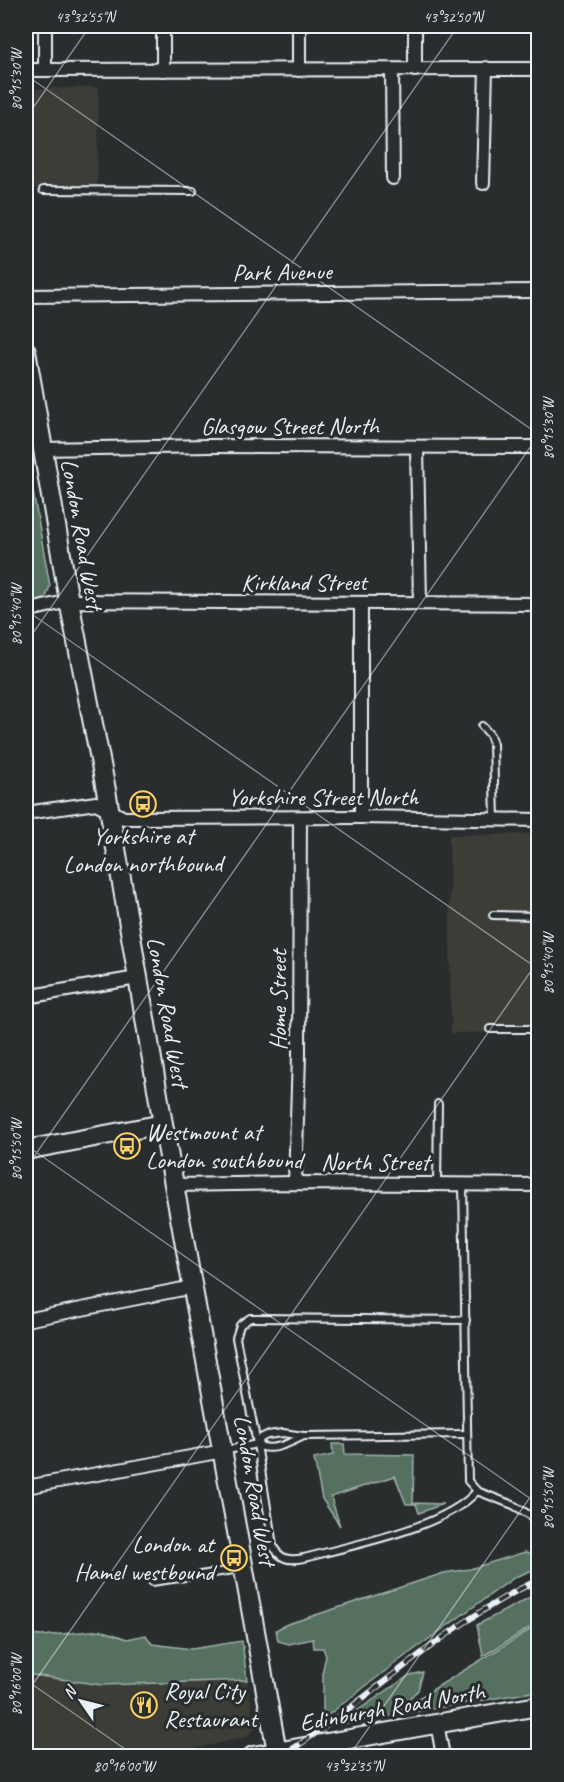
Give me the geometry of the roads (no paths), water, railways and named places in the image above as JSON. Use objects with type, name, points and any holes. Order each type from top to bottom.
[{"type":"street","points":[[45,26],[45,69]]},
{"type":"street","points":[[163,26],[164,70]]},
{"type":"street","points":[[299,26],[299,70]]},
{"type":"street","points":[[415,26],[415,70]]},
{"type":"street","points":[[483,183],[486,68]]},
{"type":"street","points":[[26,70],[538,69]]},
{"type":"street","points":[[392,70],[393,178]]},
{"type":"street","name":"Park Avenue","points":[[26,296],[538,291]]},
{"type":"street","name":"London Road West","points":[[26,351],[277,1752]]},
{"type":"street","points":[[417,447],[420,603]]},
{"type":"street","name":"Glasgow Street North","points":[[42,449],[538,447]]},
{"type":"street","name":"Kirkland Street","points":[[26,610],[69,601],[538,604]]},
{"type":"street","points":[[361,603],[361,817]]},
{"type":"street","name":"Yorkshire Street North","points":[[26,813],[96,803],[124,818],[361,817],[538,820]]},
{"type":"street","name":"Home Street","points":[[295,1183],[299,1055],[300,818]]},
{"type":"street","points":[[26,997],[137,978]]},
{"type":"street","points":[[26,1150],[163,1124]]},
{"type":"street","name":"North Street","points":[[176,1185],[295,1183],[538,1185]]},
{"type":"street","points":[[26,1320],[193,1287]]},
{"type":"street","points":[[26,1487],[223,1451]]},
{"type":"street","name":"Edinburgh Road North","points":[[253,1756],[277,1752],[309,1751],[437,1723],[538,1706]]},
{"type":"street","points":[[437,1723],[443,1756]]},
{"type":"lane","points":[[43,190],[193,191]]},
{"type":"lane","points":[[482,726],[494,744],[495,819]]},
{"type":"lane","points":[[493,915],[538,916]]},
{"type":"lane","points":[[490,1029],[538,1029]]},
{"type":"lane","points":[[437,1183],[438,1104]]},
{"type":"lane","points":[[464,1184],[468,1481],[477,1491],[513,1505],[538,1520]]},
{"type":"lane","points":[[466,1320],[256,1318],[245,1321],[238,1329],[236,1338],[257,1444],[273,1546],[277,1554],[293,1560],[304,1558],[419,1525],[459,1506],[477,1491]]},
{"type":"lane","points":[[257,1444],[267,1435],[283,1433],[304,1436],[467,1434]]},
{"type":"lane","points":[[223,1451],[257,1444],[268,1448],[286,1444],[304,1436]]},
{"type":"lane","points":[[152,1582],[244,1568]]},
{"type":"railway","points":[[282,1756],[471,1618],[538,1580]]},
{"type":"place","name":"Yorkshire at London northbound","points":[[143,804]]},
{"type":"place","name":"Westmount at London southbound","points":[[127,1146]]},
{"type":"place","name":"London at Hamel westbound","points":[[234,1558]]},
{"type":"place","name":"Royal City Restaurant","points":[[144,1705]]}]
